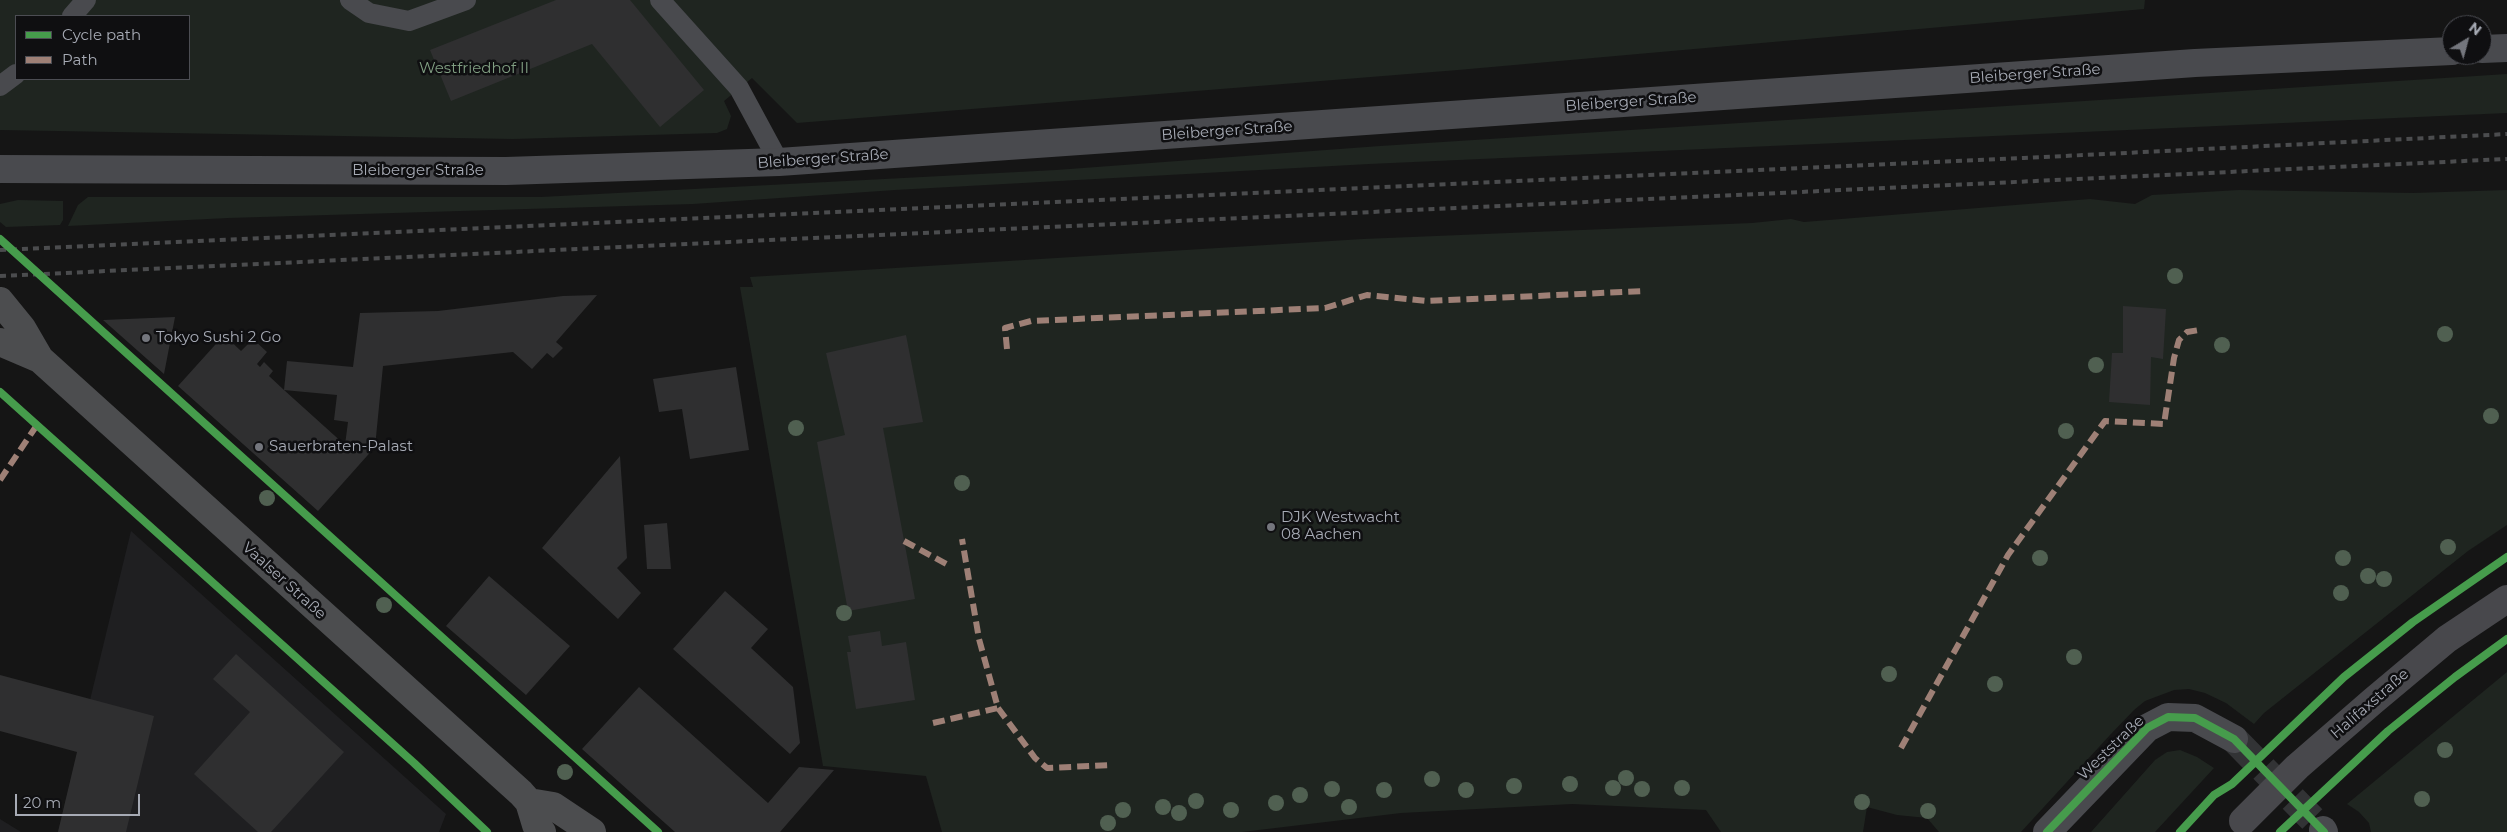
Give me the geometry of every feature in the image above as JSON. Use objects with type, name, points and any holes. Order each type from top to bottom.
[{"type":"main road","name":"Vaalser Straße","points":[[0,301],[22,328],[40,359],[529,802]]},
{"type":"main road","name":"Vaalser Straße","points":[[0,342],[40,359]]},
{"type":"main road","name":"Halifaxstraße","points":[[2243,822],[2297,767],[2373,700],[2446,639],[2507,599]]},
{"type":"main road","points":[[542,832],[536,825],[529,802],[553,806],[592,832]]},
{"type":"street","points":[[2492,49],[2507,48]]},
{"type":"street","name":"Bleiberger Straße","points":[[0,169],[506,171],[779,162],[2195,63],[2442,51]]},
{"type":"street","name":"Weststraße","points":[[2047,832],[2147,728],[2168,717],[2195,718],[2234,740]]},
{"type":"lane","points":[[73,15],[86,0]]},
{"type":"lane","points":[[350,0],[370,13],[409,21],[466,0]]},
{"type":"lane","points":[[660,0],[739,88],[779,162]]},
{"type":"lane","points":[[0,86],[15,75]]},
{"type":"lane","points":[[0,348],[40,359]]},
{"type":"shaded area","points":[[131,531],[446,814],[439,832],[58,832]]},
{"type":"shaded area","points":[[0,819],[21,832],[0,832]]},
{"type":"green space","name":"Westfriedhof II","points":[[0,0],[2145,0],[2144,9],[1458,70],[797,123],[752,78],[724,101],[731,116],[727,129],[717,133],[513,139],[0,130]]},
{"type":"green space","points":[[2507,74],[2507,113],[1369,164],[895,190],[693,204],[228,218],[68,226],[78,205],[88,197],[541,197],[1056,170],[1380,146]]},
{"type":"green space","points":[[2239,190],[2413,193],[2507,190],[2507,525],[2468,551],[2264,713],[2254,724],[2226,703],[2205,693],[2189,689],[2174,690],[2145,701],[2110,735],[2021,832],[1939,832],[1927,818],[1897,815],[1867,807],[1863,832],[1721,832],[1706,810],[1572,804],[1401,813],[1242,832],[942,832],[926,776],[823,766],[740,287],[753,287],[750,277],[1363,239],[1752,223],[1791,219],[1804,222],[2090,199],[2135,204],[2152,195]]},
{"type":"green space","points":[[18,200],[63,201],[63,220],[60,225],[6,227],[0,222],[0,204]]},
{"type":"green space","points":[[2507,672],[2507,832],[2371,832],[2369,823],[2359,812],[2347,804]]},
{"type":"green space","points":[[2180,750],[2197,757],[2214,768],[2155,832],[2091,832],[2155,760],[2167,752]]},
{"type":"building","points":[[556,0],[630,0],[704,90],[660,127],[592,44],[451,101],[430,50]]},
{"type":"building","points":[[597,295],[556,342],[563,348],[553,358],[547,353],[532,369],[513,352],[383,366],[375,447],[318,511],[178,386],[224,335],[241,351],[253,339],[267,352],[257,364],[260,367],[264,362],[273,371],[269,376],[284,390],[287,361],[353,367],[360,313],[438,311],[563,296]],"holes":[[[284,390],[337,395],[334,420],[348,422],[345,445]]]},
{"type":"building","points":[[2123,306],[2166,309],[2163,359],[2151,357],[2150,405],[2109,402],[2112,353],[2123,353]]},
{"type":"building","points":[[175,317],[164,374],[103,320]]},
{"type":"building","points":[[906,335],[923,422],[883,428],[915,599],[848,611],[817,442],[845,435],[826,353]]},
{"type":"building","points":[[736,367],[749,450],[690,459],[682,409],[659,412],[653,379]]},
{"type":"building","points":[[620,456],[627,558],[617,568],[641,593],[618,619],[542,548]]},
{"type":"building","points":[[667,523],[671,569],[647,569],[644,525]]},
{"type":"building","points":[[489,576],[570,646],[526,695],[446,626]]},
{"type":"building","points":[[725,591],[768,629],[751,648],[793,687],[800,743],[790,754],[673,649]]},
{"type":"building","points":[[880,631],[882,646],[906,642],[915,700],[856,709],[847,652],[851,652],[848,636]]},
{"type":"building","points":[[236,654],[344,752],[271,832],[258,832],[194,774],[250,712],[213,679]]},
{"type":"building","points":[[0,675],[154,716],[126,832],[58,832],[77,752],[0,731]]},
{"type":"building","points":[[639,687],[768,803],[799,767],[834,770],[780,832],[675,832],[582,749]]},
{"type":"tunnel","points":[[2234,739],[2323,830]]},
{"type":"railway","points":[[0,250],[2024,158],[2507,134]]},
{"type":"railway","points":[[0,276],[2507,159]]},
{"type":"marked path","points":[[1007,349],[1005,328],[1031,321],[1325,308],[1367,295],[1427,301],[1645,291]]},
{"type":"marked path","points":[[1901,748],[2008,555],[2105,421],[2164,424],[2174,358],[2179,340],[2187,332],[2199,330]]},
{"type":"marked path","points":[[0,480],[37,425]]},
{"type":"marked path","points":[[933,723],[998,708],[979,639],[962,539]]},
{"type":"marked path","points":[[904,541],[950,566]]},
{"type":"marked path","points":[[998,708],[1035,758],[1047,768],[1112,765]]},
{"type":"cycle path","points":[[0,239],[658,832]]},
{"type":"cycle path","points":[[0,392],[414,763],[487,832]]},
{"type":"cycle path","points":[[2180,832],[2214,795],[2232,784],[2344,677],[2413,622],[2507,557]]},
{"type":"cycle path","points":[[2280,832],[2388,731],[2455,677],[2507,639]]},
{"type":"cycle path","points":[[2047,832],[2147,728],[2168,717],[2195,718],[2234,739],[2324,832]]},
{"type":"place","name":"Tokyo Sushi 2 Go","points":[[146,338]]},
{"type":"place","name":"Sauerbraten-Palast","points":[[259,447]]},
{"type":"place","name":"DJK Westwacht 08 Aachen","points":[[1271,527]]}]
